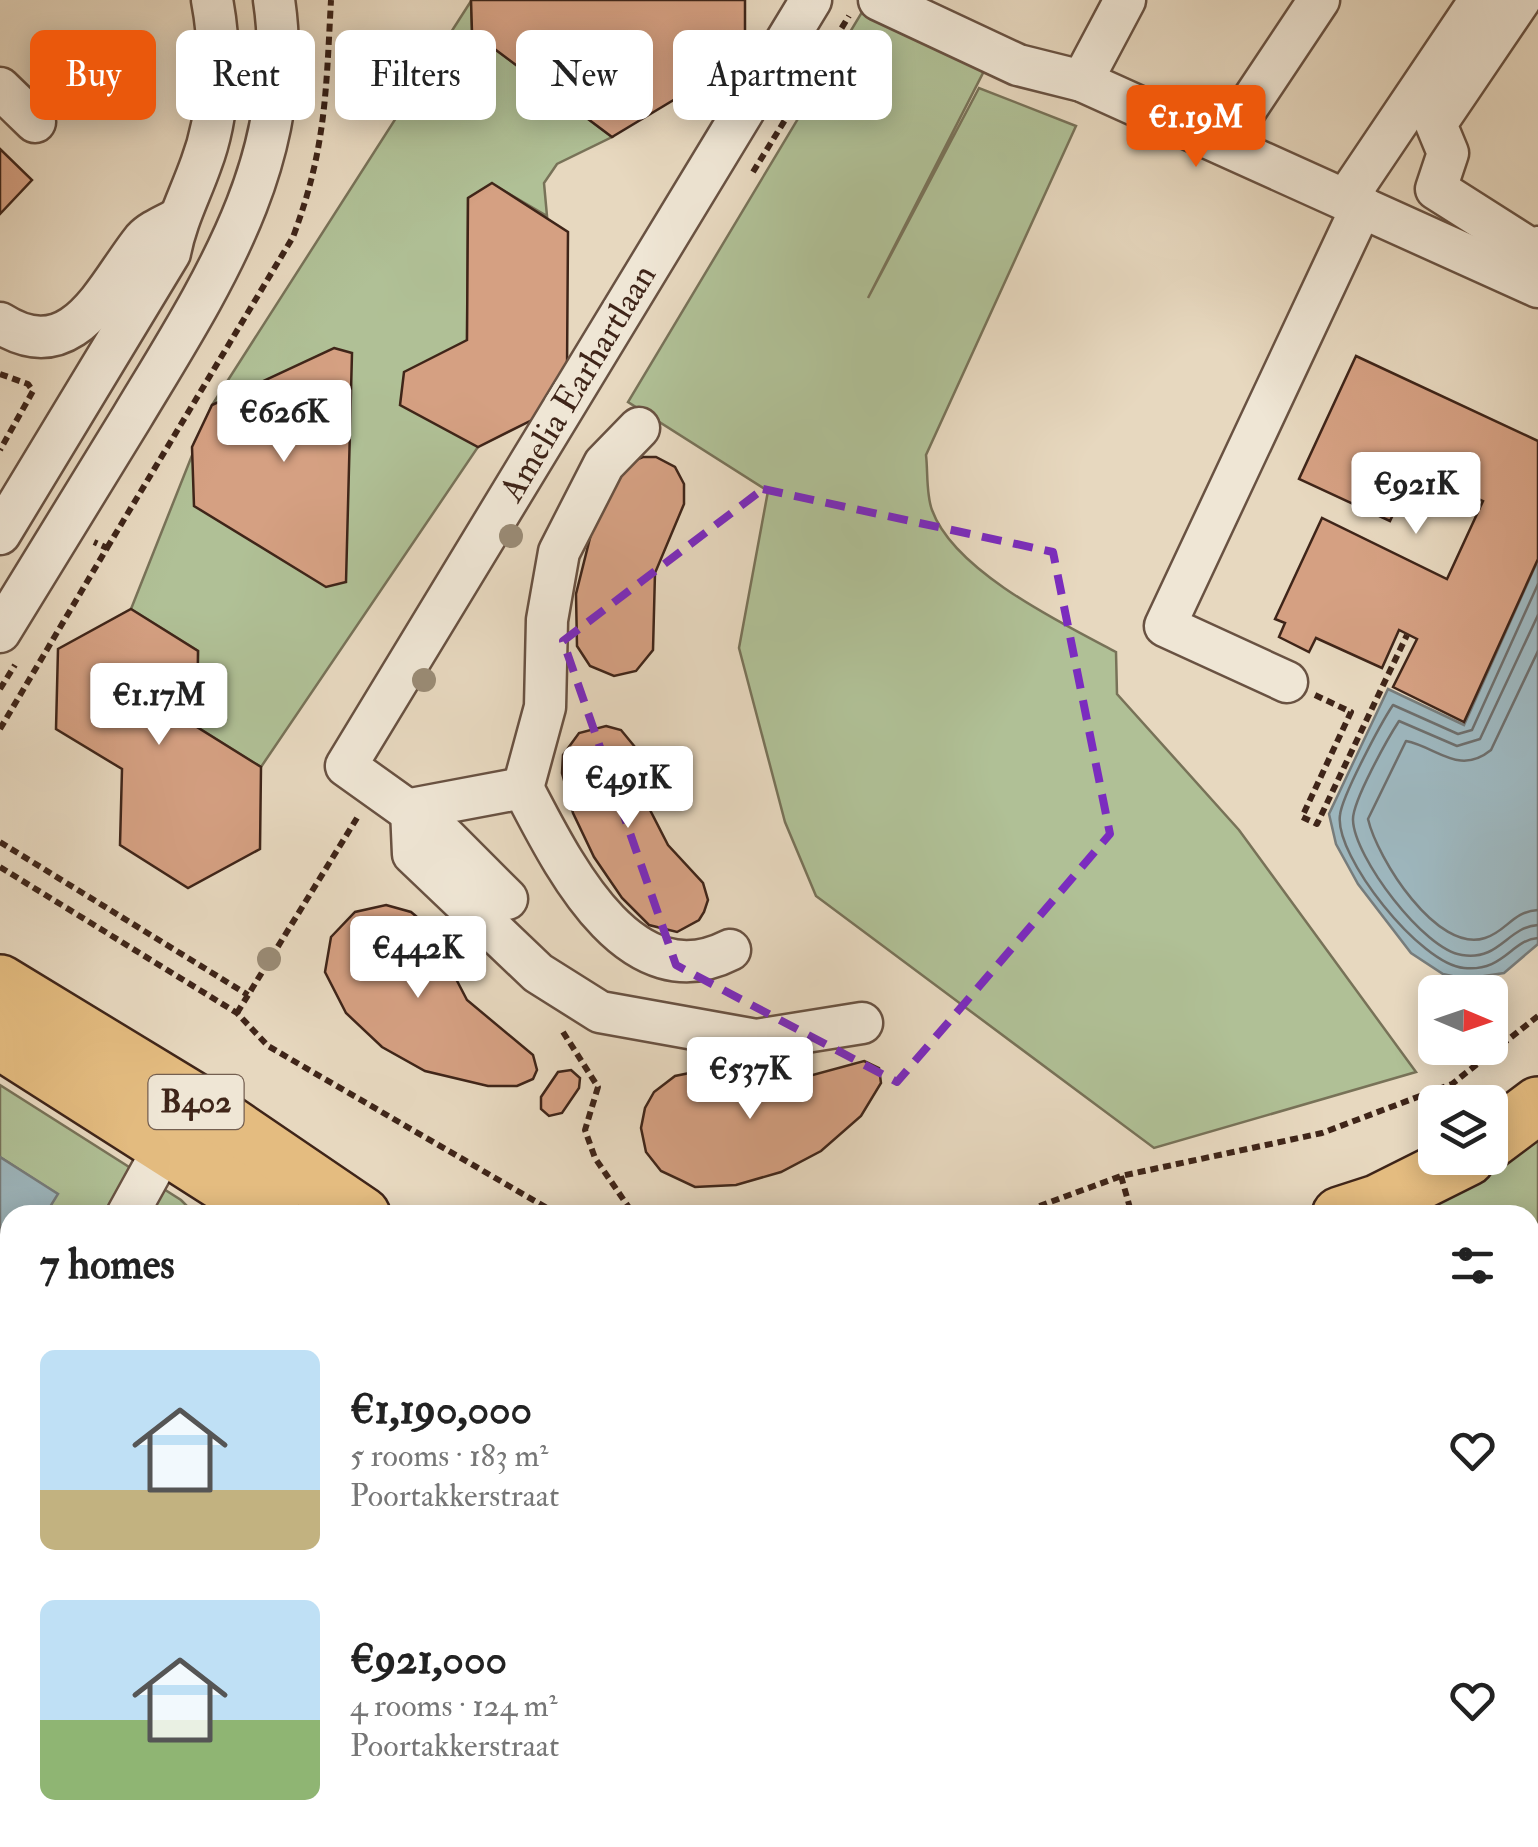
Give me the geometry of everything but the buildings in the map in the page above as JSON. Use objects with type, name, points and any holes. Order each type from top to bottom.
[{"type":"highway","name":"B402","points":[[0,984],[198,1104],[347,1205]]},
{"type":"highway","name":"B402","points":[[0,1041],[165,1146],[222,1198]]},
{"type":"highway","points":[[1508,1128],[1538,1105]]},
{"type":"highway","points":[[1371,1205],[1433,1175]]},
{"type":"street","points":[[0,534],[170,253],[176,219],[202,162],[212,124],[218,71],[212,0]]},
{"type":"street","points":[[0,632],[204,298],[241,223],[266,156],[277,88],[274,0]]},
{"type":"street","name":"Amelia Earhartlaan","points":[[361,777],[811,0]]},
{"type":"street","points":[[879,0],[1018,65],[1082,81],[1424,235],[1536,273],[1532,250],[1436,189],[1448,154],[1436,124],[1520,0]]},
{"type":"street","points":[[1082,81],[1125,0]]},
{"type":"street","points":[[1223,144],[1319,0]]},
{"type":"street","points":[[1287,682],[1166,626],[1354,203],[1480,0]]},
{"type":"street","points":[[0,88],[35,122]]},
{"type":"street","points":[[1424,235],[1453,200]]},
{"type":"street","points":[[0,324],[16,334],[40,338],[78,323],[99,305],[146,236],[176,219]]},
{"type":"street","points":[[639,428],[604,464],[558,552],[547,620],[545,706],[523,788],[566,868],[608,923],[650,954],[678,962],[708,962],[730,950]]},
{"type":"street","points":[[361,777],[412,809],[507,899]]},
{"type":"street","points":[[412,809],[523,788]]},
{"type":"street","points":[[412,809],[413,854],[538,973],[600,1012],[756,1040],[862,1023]]},
{"type":"street","points":[[133,1205],[165,1146]]},
{"type":"path","points":[[0,374],[33,390],[0,450]]},
{"type":"path","points":[[0,728],[107,548],[93,541]]},
{"type":"path","points":[[1287,682],[1351,712],[1302,817],[1317,824],[1407,635]]},
{"type":"path","points":[[237,1012],[361,777]]},
{"type":"path","points":[[0,842],[248,995]]},
{"type":"path","points":[[0,867],[237,1012],[268,1046],[542,1205]]},
{"type":"path","points":[[564,988],[561,1030],[598,1087],[585,1130],[595,1158],[627,1205]]},
{"type":"path","points":[[1042,1205],[1120,1176],[1322,1133],[1452,1084],[1538,1016]]},
{"type":"path","points":[[1120,1176],[1129,1205]]},
{"type":"highlighted area","points":[[763,489],[1053,552],[1110,834],[897,1082],[676,965],[563,641]]},
{"type":"green space","points":[[471,1],[472,30],[452,30]]},
{"type":"green space","points":[[862,12],[985,69],[868,298],[979,88],[1076,126],[926,455],[932,510],[962,554],[985,574],[1039,610],[1116,652],[1117,694],[1239,830],[1416,1072],[1154,1148],[816,896],[785,822],[739,648],[768,491],[628,402],[797,120],[892,120],[892,30],[851,30]]},
{"type":"green space","points":[[496,50],[516,65],[516,120],[589,120],[612,137],[557,164],[544,183],[547,216],[492,184],[468,199],[467,340],[478,447],[261,767],[197,727],[198,651],[131,609],[212,405],[395,120],[496,120]]},
{"type":"green space","points":[[0,1085],[186,1205],[51,1205],[57,1194],[0,1157]]},
{"type":"green space","points":[[1538,1125],[1538,1205],[1392,1205],[1447,1175],[1508,1175],[1508,1141]]},
{"type":"water","points":[[1538,560],[1538,944],[1504,973],[1491,975],[1443,974],[1411,953],[1358,884],[1336,844],[1329,814],[1388,689],[1464,725]]},
{"type":"water","points":[[0,1157],[58,1194],[51,1205],[0,1205]]}]
